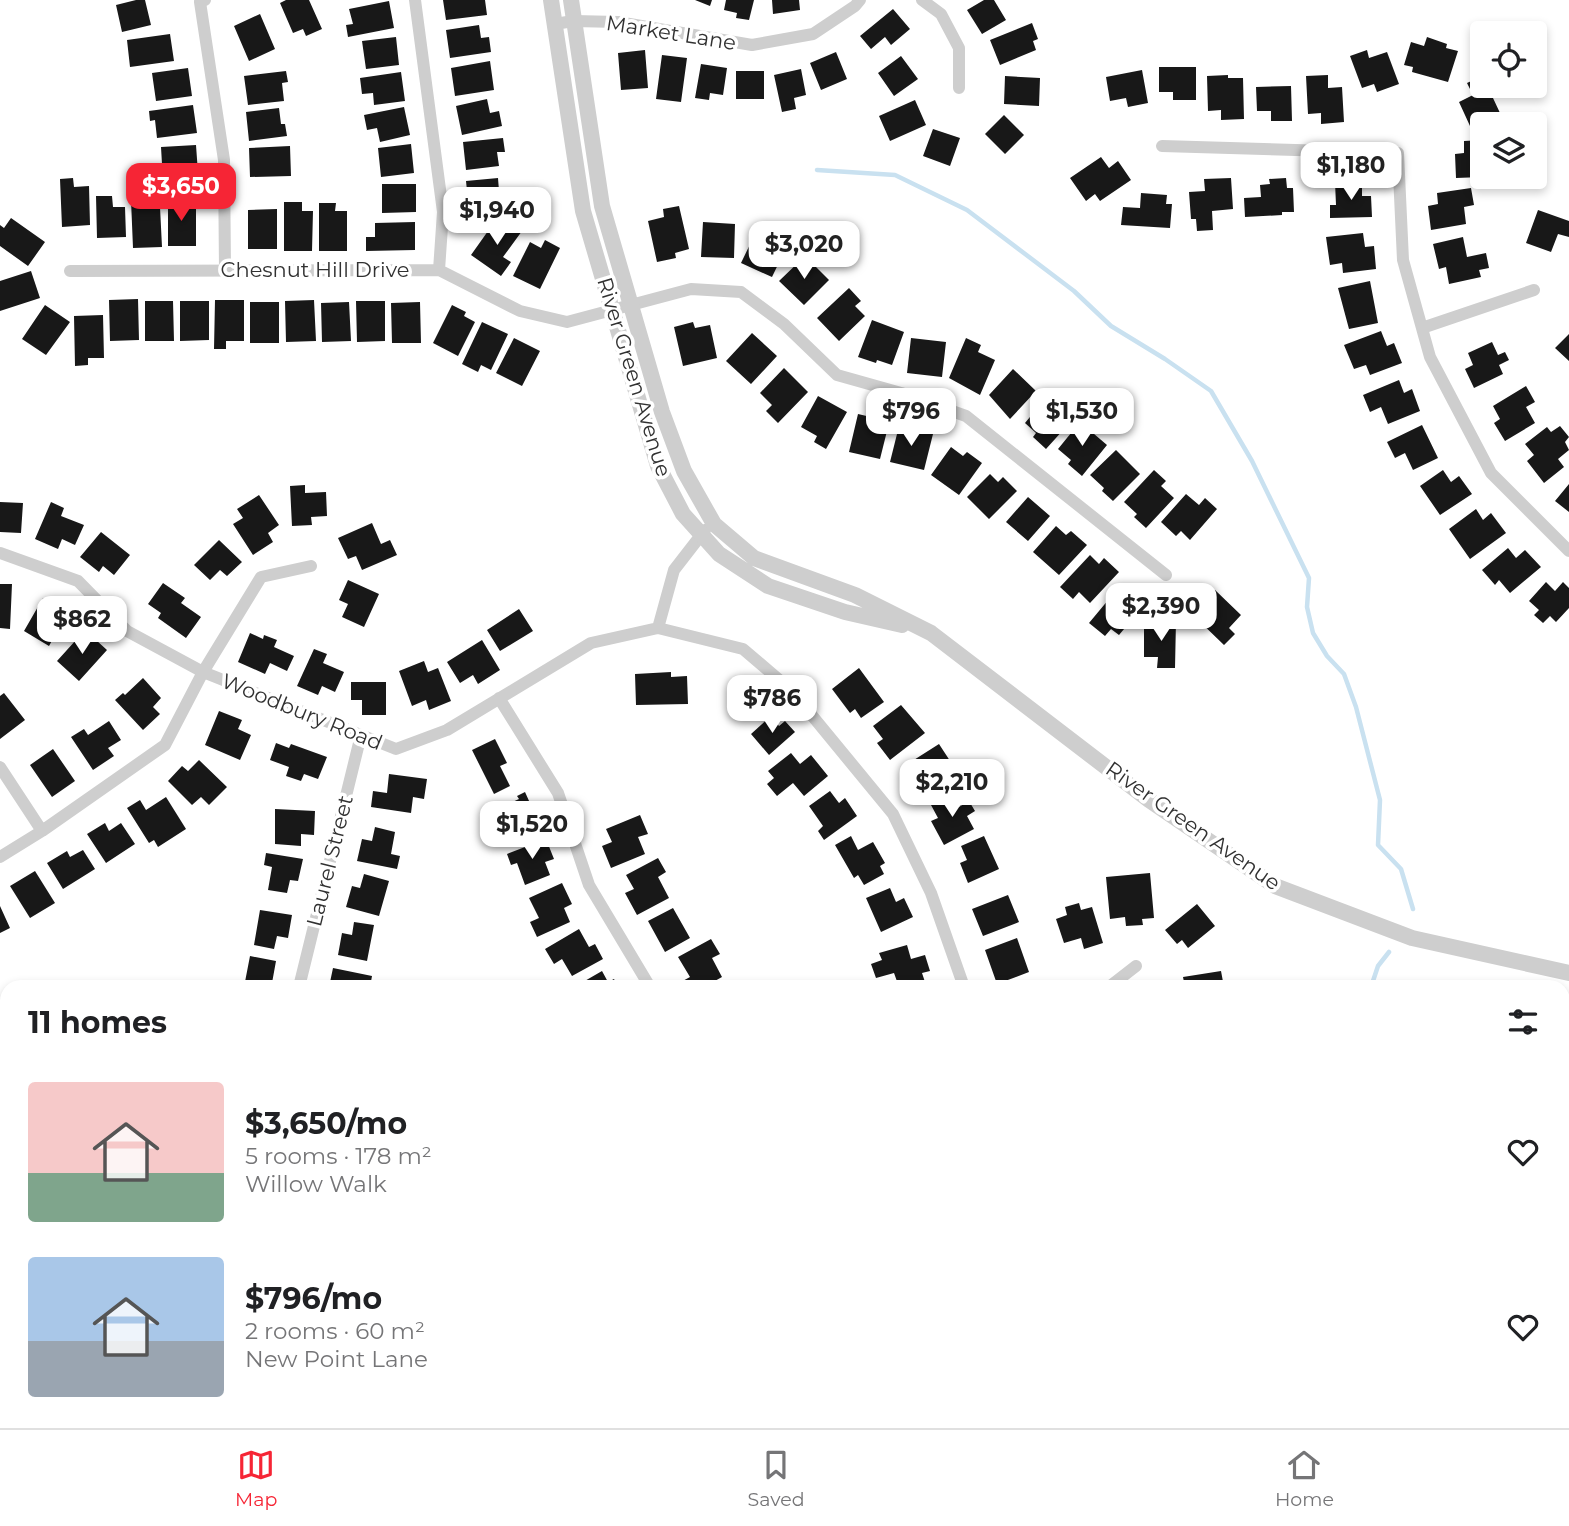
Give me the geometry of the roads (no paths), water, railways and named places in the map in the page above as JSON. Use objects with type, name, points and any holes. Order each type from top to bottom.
[{"type":"street","points":[[205,0],[200,2],[224,160],[225,270]]},
{"type":"street","points":[[415,0],[443,212],[439,270]]},
{"type":"street","name":"River Green Avenue","points":[[551,0],[583,211],[611,309],[658,466],[683,514],[707,528]]},
{"type":"street","name":"River Green Avenue","points":[[571,0],[602,206],[662,412],[719,554],[768,586],[845,612],[931,633],[1149,800],[1275,887],[1412,938],[1569,973]]},
{"type":"street","name":"Market Lane","points":[[554,24],[575,21],[618,22],[751,45],[813,34],[860,0]]},
{"type":"street","points":[[922,0],[941,14],[959,48],[958,88]]},
{"type":"street","points":[[1162,146],[1398,153],[1403,260],[1430,357],[1490,473],[1569,551]]},
{"type":"street","name":"Chesnut Hill Drive","points":[[70,271],[439,270],[520,311],[567,322],[691,289],[741,292],[784,324],[838,375],[901,393],[965,416],[1166,575]]},
{"type":"street","points":[[1422,328],[1534,290]]},
{"type":"street","points":[[707,528],[674,570],[658,628],[743,649],[792,690],[893,814],[931,892],[962,980]]},
{"type":"street","name":"Woodbury Road","points":[[0,552],[78,581],[127,631],[202,672],[396,749],[447,730],[591,643],[658,628]]},
{"type":"street","points":[[0,857],[165,746],[202,672],[261,577],[311,566]]},
{"type":"street","points":[[499,698],[558,793],[589,885],[646,980]]},
{"type":"street","name":"Laurel Street","points":[[301,980],[361,735]]},
{"type":"street","points":[[0,767],[42,831]]},
{"type":"street","points":[[1118,980],[1136,966]]},
{"type":"waterway","points":[[817,170],[895,175],[967,210],[1074,291],[1111,326],[1211,391],[1252,461],[1309,578],[1307,607],[1313,633],[1327,656],[1344,674],[1356,707],[1380,800],[1378,845],[1401,869],[1413,909]]},
{"type":"waterway","points":[[1373,980],[1378,966],[1389,952]]}]
